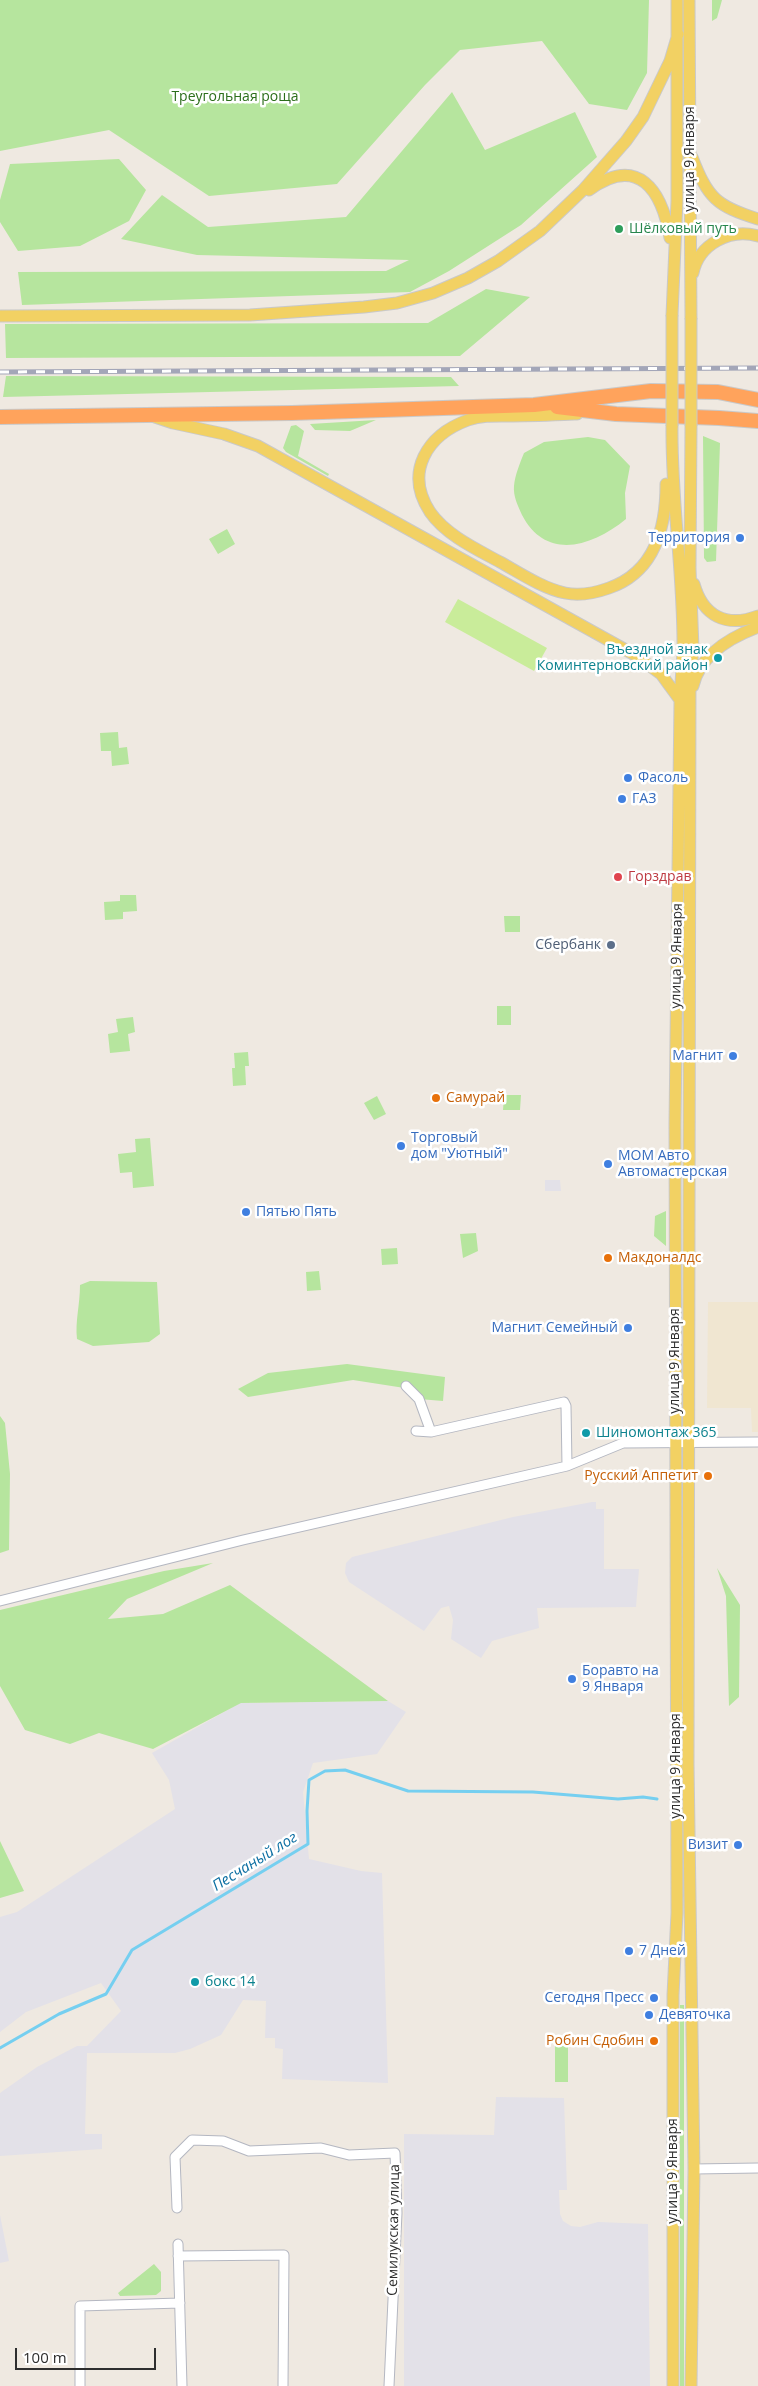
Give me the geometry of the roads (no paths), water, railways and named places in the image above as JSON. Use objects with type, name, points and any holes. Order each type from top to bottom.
[{"type":"highway","points":[[0,417],[292,413],[534,405],[652,391],[718,392],[758,400]]},
{"type":"highway","points":[[534,405],[616,414],[719,418],[758,422]]},
{"type":"main road","name":"улица 9 Января","points":[[673,2386],[683,1550],[689,1442],[685,702],[672,441],[672,315],[677,201],[678,0]]},
{"type":"main road","name":"улица 9 Января","points":[[689,0],[690,568],[693,649],[685,702],[675,1124],[675,1442],[683,1550],[689,1858],[694,2169],[691,2386]]},
{"type":"main road","points":[[558,215],[600,171],[636,128],[658,88],[670,61],[678,34]]},
{"type":"main road","points":[[689,151],[700,178],[711,195],[728,208],[758,219]]},
{"type":"main road","points":[[0,316],[250,315],[398,303],[433,294],[468,278],[506,255],[602,181],[624,175],[636,178],[656,192],[664,209],[674,266]]},
{"type":"main road","points":[[690,289],[695,265],[707,247],[720,238],[732,235],[758,236]]},
{"type":"main road","points":[[616,414],[488,416],[457,425],[434,439],[426,450],[419,479],[421,493],[430,511],[439,523],[454,536],[490,557],[532,580],[564,593],[599,592],[630,578],[642,568],[654,550],[664,520],[667,456],[672,441]]},
{"type":"main road","points":[[148,415],[173,423],[224,434],[258,446],[635,655],[661,674],[685,702],[704,664],[716,650],[736,636],[758,627]]},
{"type":"main road","points":[[690,568],[702,605],[715,616],[734,621],[758,616]]},
{"type":"street","points":[[406,1386],[419,1400],[431,1432]]},
{"type":"street","points":[[416,1431],[431,1432],[564,1402],[566,1406],[567,1466]]},
{"type":"street","points":[[0,1601],[244,1540],[567,1466],[624,1443],[758,1442]]},
{"type":"street","name":"Семилукская улица","points":[[176,2208],[175,2156],[192,2140],[224,2141],[249,2150],[321,2148],[349,2155],[395,2152],[397,2213],[389,2386]]},
{"type":"street","points":[[694,2169],[758,2168]]},
{"type":"street","points":[[178,2244],[182,2386]]},
{"type":"street","points":[[178,2256],[284,2255],[283,2386]]},
{"type":"street","points":[[80,2386],[80,2306],[180,2302]]},
{"type":"waterway","name":"Песчаный лог","points":[[0,2048],[59,2014],[106,1994],[132,1950],[308,1844],[307,1811],[309,1780],[325,1771],[345,1770],[408,1791],[533,1792],[618,1799],[643,1797],[657,1799]]},
{"type":"railway","points":[[0,372],[758,368]]},
{"type":"place","name":"Шёлковый путь","points":[[619,229]]},
{"type":"place","name":"Территория","points":[[740,538]]},
{"type":"place","name":"Въездной знак Коминтерновский район","points":[[718,658]]},
{"type":"place","name":"Фасоль","points":[[628,778]]},
{"type":"place","name":"ГАЗ","points":[[622,799]]},
{"type":"place","name":"Горздрав","points":[[618,877]]},
{"type":"place","name":"Сбербанк","points":[[611,945]]},
{"type":"place","name":"Магнит","points":[[733,1056]]},
{"type":"place","name":"Самурай","points":[[436,1098]]},
{"type":"place","name":"Торговый дом \"Уютный\"","points":[[401,1146]]},
{"type":"place","name":"МОМ Авто Автомастерская","points":[[608,1164]]},
{"type":"place","name":"Пятью Пять","points":[[246,1212]]},
{"type":"place","name":"Макдоналдс","points":[[608,1258]]},
{"type":"place","name":"Магнит Семейный","points":[[628,1328]]},
{"type":"place","name":"Шиномонтаж 365","points":[[586,1433]]},
{"type":"place","name":"Русский Аппетит","points":[[708,1476]]},
{"type":"place","name":"Боравто на 9 Января","points":[[572,1679]]},
{"type":"place","name":"Визит","points":[[738,1845]]},
{"type":"place","name":"7 Дней","points":[[629,1951]]},
{"type":"place","name":"бокс 14","points":[[195,1982]]},
{"type":"place","name":"Сегодня Пресс","points":[[654,1998]]},
{"type":"place","name":"Девяточка","points":[[649,2015]]},
{"type":"place","name":"Робин Сдобин","points":[[654,2041]]},
{"type":"park label","name":"Треугольная роща","points":[[235,97]]}]
